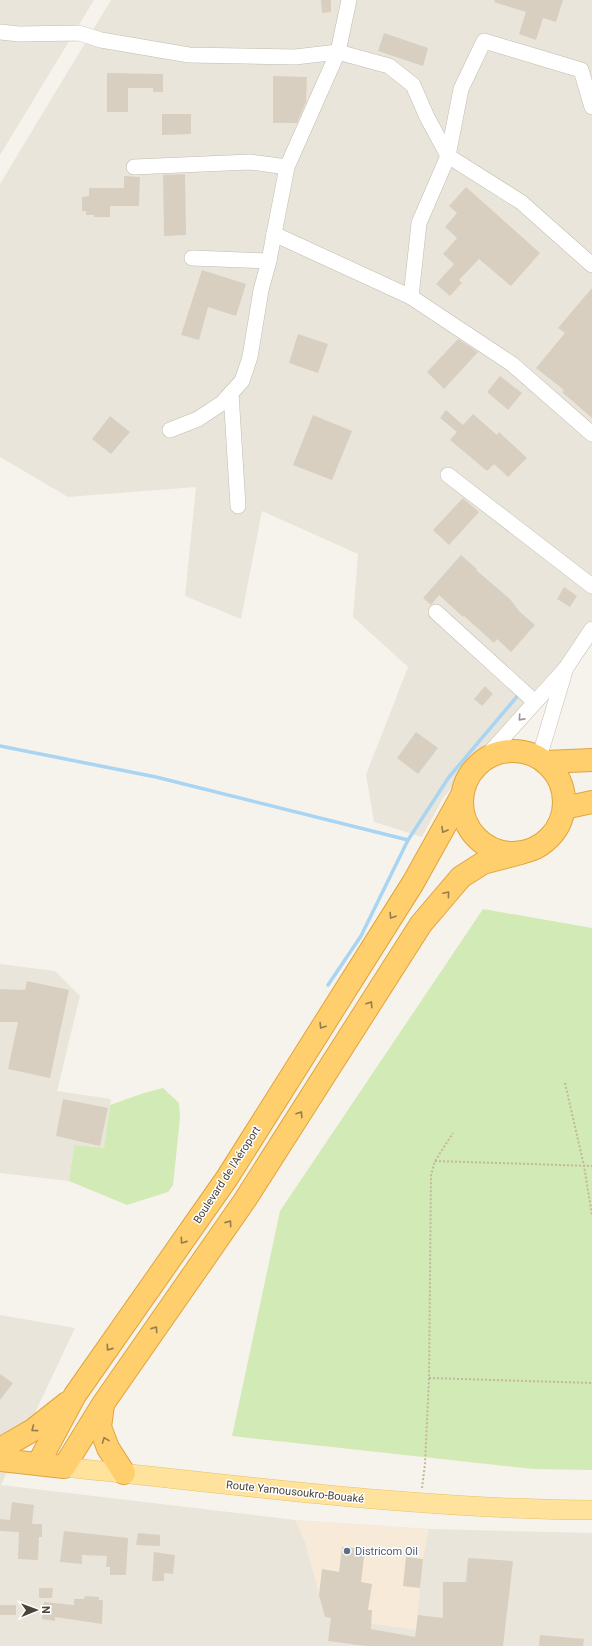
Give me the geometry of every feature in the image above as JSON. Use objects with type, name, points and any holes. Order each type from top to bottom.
[{"type":"highway","points":[[64,1467],[104,1404],[245,1200],[421,924],[461,877],[483,863],[520,853],[537,848],[550,838],[560,824],[564,808],[563,791],[557,775],[543,760],[532,753],[515,750],[498,752],[483,760],[472,769],[465,781],[462,795],[462,811],[467,826],[477,839],[497,851],[505,853],[520,853]]},
{"type":"highway","points":[[543,760],[592,760]]},
{"type":"highway","name":"Boulevard de l'Aéroport","points":[[38,1464],[75,1395],[227,1178],[412,883],[462,795]]},
{"type":"highway","points":[[564,808],[592,802]]},
{"type":"highway","points":[[0,1449],[32,1430],[75,1395]]},
{"type":"highway","points":[[104,1404],[100,1427],[108,1448],[124,1473]]},
{"type":"highway","name":"Route Yamousoukro-Bouaké","points":[[0,1460],[64,1467]]},
{"type":"main road","name":"Route Yamousoukro-Bouaké","points":[[64,1467],[283,1491],[416,1503],[592,1510]]},
{"type":"street","points":[[170,430],[198,419],[222,403],[242,381],[250,357],[261,290],[269,261],[287,167],[338,52],[349,0]]},
{"type":"street","points":[[0,32],[19,34],[79,33],[108,41],[189,55],[295,57],[338,52],[388,66],[413,85],[427,117],[448,156],[521,202],[592,265]]},
{"type":"street","points":[[411,297],[419,223],[448,156],[461,89],[484,41],[581,70],[592,107]]},
{"type":"street","points":[[134,167],[250,162],[287,167]]},
{"type":"street","points":[[274,234],[411,297],[512,364],[592,434]]},
{"type":"street","points":[[192,258],[269,261]]},
{"type":"street","points":[[231,393],[238,506]]},
{"type":"street","points":[[448,475],[592,586]]},
{"type":"street","points":[[436,612],[535,702]]},
{"type":"street","points":[[483,760],[566,668],[591,632]]},
{"type":"street","points":[[543,760],[566,668]]},
{"type":"path","points":[[565,1083],[584,1166],[592,1215]]},
{"type":"path","points":[[416,1503],[421,1490],[425,1464],[429,1378],[431,1176],[435,1161],[453,1133]]},
{"type":"path","points":[[435,1161],[592,1166]]},
{"type":"path","points":[[429,1378],[592,1383]]},
{"type":"shaded area","points":[[0,0],[94,0],[0,155]]},
{"type":"shaded area","points":[[111,0],[592,0],[592,629],[534,691],[443,798],[422,837],[374,822],[366,775],[408,667],[353,617],[358,554],[262,511],[241,619],[185,596],[196,487],[68,497],[0,457],[0,184]]},
{"type":"shaded area","points":[[0,964],[55,971],[80,996],[57,1091],[111,1099],[104,1148],[74,1145],[69,1181],[0,1173]]},
{"type":"shaded area","points":[[0,1315],[75,1328],[1,1485],[295,1520],[429,1529],[592,1533],[592,1646],[0,1646]]},
{"type":"shaded area","points":[[295,1520],[429,1529],[423,1559],[416,1630],[325,1617],[305,1542]]},
{"type":"green space","points":[[483,909],[592,928],[592,1470],[533,1469],[232,1436],[280,1211]]},
{"type":"green space","points":[[163,1088],[179,1103],[180,1118],[173,1185],[168,1192],[127,1205],[69,1181],[74,1145],[104,1148],[110,1105]]},
{"type":"building","points":[[321,0],[331,0],[331,12],[322,13]]},
{"type":"building","points":[[495,0],[563,0],[556,22],[543,18],[536,40],[519,34],[526,12],[494,2]]},
{"type":"building","points":[[384,33],[428,48],[423,66],[378,51]]},
{"type":"building","points":[[107,73],[163,74],[163,92],[153,92],[153,88],[128,88],[128,112],[107,112]]},
{"type":"building","points":[[273,76],[307,77],[306,102],[297,123],[273,123]]},
{"type":"building","points":[[162,114],[191,114],[191,134],[162,135]]},
{"type":"building","points":[[185,174],[186,235],[164,236],[163,175]]},
{"type":"building","points":[[124,176],[140,177],[139,206],[110,206],[110,217],[94,217],[94,215],[86,215],[86,211],[82,211],[82,197],[89,196],[89,188],[124,188]]},
{"type":"building","points":[[466,187],[540,253],[511,286],[479,259],[459,280],[462,283],[450,296],[436,284],[454,264],[443,254],[457,238],[445,227],[457,213],[449,206]]},
{"type":"building","points":[[202,270],[246,284],[236,316],[208,307],[199,340],[181,335]]},
{"type":"building","points":[[592,288],[592,418],[562,392],[564,390],[536,368],[565,333],[558,328]]},
{"type":"building","points":[[298,334],[328,344],[318,373],[289,363]]},
{"type":"building","points":[[458,339],[478,352],[444,389],[427,372]]},
{"type":"building","points":[[500,376],[522,393],[508,410],[487,392]]},
{"type":"building","points":[[446,410],[463,425],[473,414],[497,435],[499,432],[527,458],[508,477],[494,464],[487,471],[450,440],[457,432],[440,418]]},
{"type":"building","points":[[313,415],[352,431],[332,480],[293,465]]},
{"type":"building","points":[[110,416],[130,432],[111,454],[92,439]]},
{"type":"building","points":[[463,498],[479,512],[449,545],[433,530]]},
{"type":"building","points":[[461,555],[510,599],[519,611],[535,625],[511,652],[497,639],[494,643],[439,595],[431,605],[423,598]]},
{"type":"building","points":[[564,587],[577,596],[570,607],[557,599]]},
{"type":"building","points":[[485,686],[493,694],[482,706],[474,699]]},
{"type":"building","points":[[416,732],[438,748],[418,774],[397,758]]},
{"type":"building","points":[[27,981],[69,990],[50,1078],[8,1069],[18,1022],[0,1022],[0,989],[25,990]]},
{"type":"building","points":[[63,1099],[108,1108],[100,1146],[56,1136]]},
{"type":"building","points":[[0,1374],[13,1383],[0,1400]]},
{"type":"building","points":[[12,1502],[34,1505],[32,1524],[42,1524],[42,1537],[39,1537],[38,1560],[18,1559],[19,1532],[0,1531],[0,1519],[10,1520]]},
{"type":"building","points":[[64,1531],[128,1538],[126,1575],[110,1575],[110,1567],[106,1567],[107,1556],[82,1555],[82,1564],[60,1562]]},
{"type":"building","points":[[138,1533],[160,1535],[160,1546],[136,1545]]},
{"type":"building","points":[[342,1547],[365,1549],[361,1582],[372,1584],[368,1610],[372,1610],[371,1629],[415,1637],[418,1615],[443,1618],[443,1582],[466,1582],[468,1558],[513,1561],[503,1646],[366,1646],[328,1641],[331,1618],[325,1617],[319,1595],[322,1569],[339,1572]]},
{"type":"building","points":[[154,1552],[175,1555],[173,1574],[164,1573],[164,1581],[152,1581]]},
{"type":"building","points":[[406,1557],[423,1559],[420,1588],[403,1586]]},
{"type":"building","points":[[39,1588],[53,1588],[52,1598],[39,1598]]},
{"type":"building","points":[[85,1596],[99,1597],[99,1600],[103,1600],[102,1624],[55,1617],[55,1621],[42,1619],[44,1602],[74,1605],[74,1599],[84,1599]]},
{"type":"building","points":[[0,1605],[16,1605],[16,1615],[0,1615]]},
{"type":"building","points":[[540,1635],[584,1639],[583,1646],[539,1646]]},
{"type":"waterway","points":[[328,985],[361,936],[408,840],[449,777],[520,693]]},
{"type":"waterway","points":[[0,746],[156,777],[408,840]]},
{"type":"place","name":"Districom Oil","points":[[347,1551]]}]
